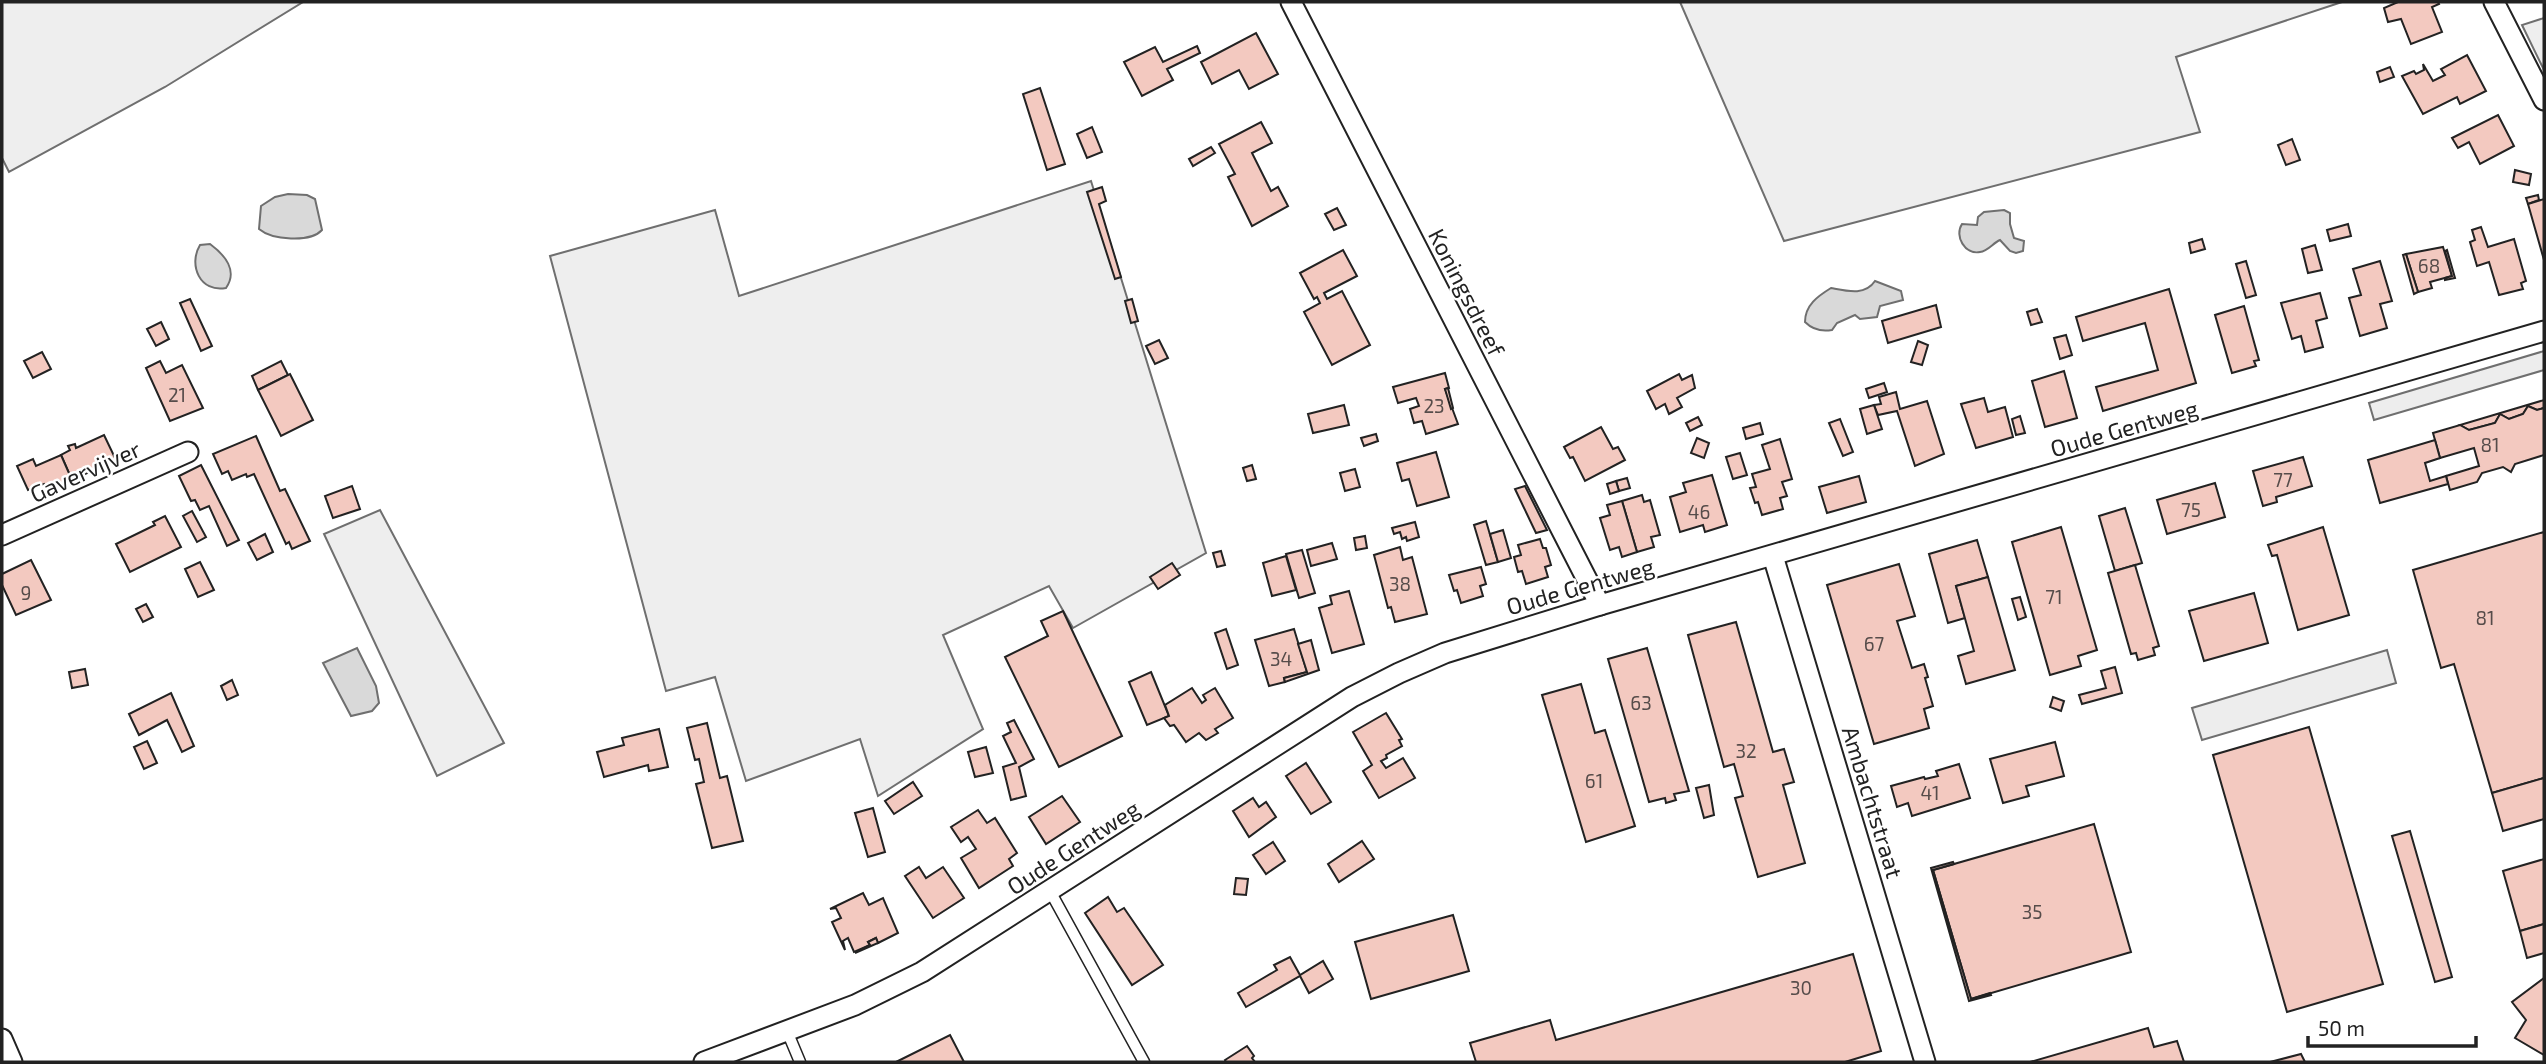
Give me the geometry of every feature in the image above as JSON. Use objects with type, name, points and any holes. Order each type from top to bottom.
[{"type":"street","name":"Koningsdreef","points":[[1291,2],[1600,605]]},
{"type":"street","points":[[2494,2],[2544,100]]},
{"type":"street","name":"Oude Gentweg","points":[[704,1062],[890,989],[950,955],[1317,719],[1399,673],[1445,653],[1600,605],[2544,331]]},
{"type":"street","name":"Gavervijver","points":[[2,536],[188,452]]},
{"type":"street","name":"Ambachtstraat","points":[[1773,556],[1925,1062]]},
{"type":"street","points":[[2,1039],[12,1062]]},
{"type":"lane","points":[[1050,891],[1144,1062]]},
{"type":"lane","points":[[787,1031],[800,1062]]},
{"type":"shaded area","points":[[2,2],[303,2],[165,87],[9,172],[2,158]]},
{"type":"shaded area","points":[[1680,2],[2342,2],[2176,57],[2200,132],[1784,241]]},
{"type":"shaded area","points":[[2544,18],[2544,70],[2522,25]]},
{"type":"shaded area","points":[[1091,181],[1206,553],[1073,628],[1049,586],[943,635],[983,729],[878,796],[860,739],[746,781],[715,677],[666,691],[550,256],[715,210],[739,296]]},
{"type":"shaded area","points":[[288,194],[307,195],[315,199],[322,230],[309,237],[281,238],[259,229],[261,206],[275,197]]},
{"type":"shaded area","points":[[2004,210],[2010,213],[2014,238],[2024,241],[2023,251],[2010,251],[2000,240],[1980,252],[1970,251],[1962,244],[1959,234],[1962,224],[1977,225],[1978,217],[1984,212]]},
{"type":"shaded area","points":[[210,244],[221,253],[228,264],[231,276],[226,288],[209,286],[203,282],[196,269],[195,261],[200,245]]},
{"type":"shaded area","points":[[1875,281],[1901,291],[1903,300],[1880,306],[1877,317],[1860,319],[1855,315],[1837,323],[1832,330],[1817,330],[1805,322],[1810,306],[1831,288],[1861,291]]},
{"type":"shaded area","points":[[2544,351],[2544,370],[2374,420],[2369,403]]},
{"type":"shaded area","points":[[380,510],[504,743],[437,776],[324,534]]},
{"type":"shaded area","points":[[357,648],[376,686],[379,703],[372,711],[351,716],[323,663]]},
{"type":"shaded area","points":[[2387,650],[2396,683],[2202,740],[2192,708]]},
{"type":"building","points":[[2398,2],[2438,2],[2439,4],[2432,7],[2442,32],[2411,44],[2401,19],[2388,22],[2384,8]]},
{"type":"building","points":[[1256,33],[1278,74],[1249,89],[1239,70],[1212,84],[1201,62]]},
{"type":"building","points":[[1197,46],[1200,53],[1167,69],[1173,80],[1142,96],[1124,62],[1155,47],[1163,62]]},
{"type":"building","points":[[2467,55],[2486,91],[2460,104],[2457,97],[2423,114],[2402,76],[2424,70],[2423,64],[2433,81],[2445,75],[2441,69]]},
{"type":"building","points":[[2390,67],[2394,77],[2380,82],[2377,72]]},
{"type":"building","points":[[1040,88],[1065,164],[1047,170],[1023,94]]},
{"type":"building","points":[[2498,115],[2514,146],[2480,164],[2469,142],[2458,148],[2452,138]]},
{"type":"building","points":[[1261,122],[1272,143],[1252,153],[1271,191],[1278,187],[1288,206],[1252,226],[1228,177],[1235,174],[1219,144]]},
{"type":"building","points":[[1092,127],[1102,152],[1087,158],[1077,134]]},
{"type":"building","points":[[2292,139],[2300,160],[2286,165],[2278,145]]},
{"type":"building","points":[[1211,147],[1215,153],[1193,166],[1189,159]]},
{"type":"building","points":[[2515,170],[2531,174],[2529,185],[2513,182]]},
{"type":"building","points":[[1102,187],[1106,201],[1099,204],[1121,277],[1115,279],[1087,192]]},
{"type":"building","points":[[2538,195],[2539,200],[2528,204],[2526,198]]},
{"type":"building","points":[[2544,199],[2544,260],[2528,204]]},
{"type":"building","points":[[1337,208],[1346,225],[1334,230],[1325,214]]},
{"type":"building","points":[[2348,224],[2351,236],[2330,241],[2327,230]]},
{"type":"building","points":[[2481,227],[2488,247],[2514,239],[2526,281],[2521,283],[2523,289],[2499,295],[2489,262],[2477,266],[2470,242],[2475,240],[2472,230]]},
{"type":"building","points":[[2202,239],[2205,249],[2191,253],[2189,243]]},
{"type":"building","points":[[2315,245],[2322,270],[2308,273],[2302,249]]},
{"type":"building","points":[[2443,247],[2452,276],[2430,282],[2432,288],[2418,292],[2406,254]]},
{"type":"building","points":[[1343,250],[1357,276],[1324,293],[1327,299],[1342,291],[1370,345],[1332,365],[1304,312],[1320,303],[1317,297],[1314,299],[1300,273]]},
{"type":"building","points":[[2447,250],[2455,278],[2445,280],[2452,276],[2445,251]]},
{"type":"building","points":[[2406,254],[2418,292],[2414,294],[2403,255]]},
{"type":"building","points":[[2246,261],[2256,295],[2246,298],[2236,264]]},
{"type":"building","points":[[2380,261],[2392,301],[2380,304],[2387,328],[2360,336],[2349,298],[2361,295],[2353,269]]},
{"type":"building","points":[[2169,289],[2196,383],[2103,411],[2096,387],[2158,370],[2145,323],[2083,341],[2076,317]]},
{"type":"building","points":[[2320,293],[2327,318],[2316,321],[2323,347],[2305,352],[2301,336],[2292,339],[2281,303]]},
{"type":"building","points":[[190,299],[212,346],[201,351],[180,303]]},
{"type":"building","points":[[1132,299],[1138,321],[1131,323],[1125,301]]},
{"type":"building","points":[[1936,305],[1941,327],[1888,343],[1882,321]]},
{"type":"building","points":[[2244,306],[2259,360],[2254,361],[2256,366],[2232,373],[2215,315]]},
{"type":"building","points":[[2037,309],[2042,322],[2031,325],[2027,312]]},
{"type":"building","points":[[161,322],[169,339],[156,346],[147,329]]},
{"type":"building","points":[[2066,335],[2072,355],[2060,359],[2054,338]]},
{"type":"building","points":[[1159,340],[1168,358],[1155,364],[1146,346]]},
{"type":"building","points":[[1918,341],[1928,345],[1922,365],[1911,362]]},
{"type":"building","points":[[42,352],[51,369],[33,378],[24,361]]},
{"type":"building","points":[[160,361],[166,373],[182,365],[203,408],[170,421],[146,368]]},
{"type":"building","points":[[281,361],[288,375],[258,390],[252,376]]},
{"type":"building","points":[[2064,371],[2077,418],[2045,427],[2032,381]]},
{"type":"building","points":[[1445,373],[1449,388],[1445,389],[1458,424],[1426,434],[1422,421],[1414,423],[1410,409],[1419,406],[1416,398],[1398,403],[1393,387]]},
{"type":"building","points":[[290,374],[313,420],[281,436],[258,390]]},
{"type":"building","points":[[1679,374],[1682,380],[1692,375],[1695,388],[1677,398],[1682,407],[1669,414],[1665,404],[1656,409],[1647,391]]},
{"type":"building","points":[[1884,383],[1887,392],[1869,398],[1866,389]]},
{"type":"building","points":[[1448,388],[1453,408],[1451,409],[1445,389]]},
{"type":"building","points":[[1896,392],[1900,409],[1927,401],[1944,454],[1915,466],[1897,411],[1878,415],[1874,405],[1881,404],[1879,397]]},
{"type":"building","points":[[1984,398],[1988,412],[2005,407],[2013,437],[1976,448],[1961,404]]},
{"type":"building","points":[[2544,400],[2544,408],[2537,410],[2528,406],[2523,414],[2509,419],[2500,414],[2495,423],[2469,430],[2460,425]]},
{"type":"building","points":[[1344,405],[1349,425],[1313,433],[1308,414]]},
{"type":"building","points":[[1874,405],[1882,429],[1867,434],[1860,409]]},
{"type":"building","points":[[2528,406],[2537,410],[2544,408],[2544,455],[2515,464],[2511,472],[2503,467],[2482,473],[2477,482],[2450,490],[2446,476],[2479,466],[2474,448],[2440,458],[2433,433],[2460,425],[2469,430],[2495,423],[2500,414],[2509,419],[2523,414]]},
{"type":"building","points":[[2020,416],[2025,433],[2016,435],[2012,419]]},
{"type":"building","points":[[1698,417],[1702,425],[1690,431],[1686,423]]},
{"type":"building","points":[[1840,419],[1853,452],[1843,456],[1829,423]]},
{"type":"building","points":[[1760,423],[1763,434],[1746,439],[1743,428]]},
{"type":"building","points":[[1601,427],[1613,449],[1618,447],[1625,460],[1585,481],[1573,457],[1570,458],[1564,447]]},
{"type":"building","points":[[1376,434],[1378,441],[1364,446],[1361,438]]},
{"type":"building","points":[[104,435],[116,460],[72,480],[61,455],[70,450],[68,446],[75,444],[76,448]]},
{"type":"building","points":[[256,436],[280,491],[285,489],[310,541],[292,549],[289,542],[286,544],[254,474],[247,477],[246,474],[232,480],[228,471],[222,474],[213,454]]},
{"type":"building","points":[[1697,438],[1709,443],[1704,458],[1691,453]]},
{"type":"building","points":[[1780,439],[1792,479],[1782,482],[1787,496],[1780,498],[1783,509],[1762,515],[1750,488],[1756,487],[1752,474],[1770,469],[1762,445]]},
{"type":"building","points":[[2435,440],[2440,458],[2425,463],[2430,481],[2446,476],[2448,484],[2380,503],[2368,460]]},
{"type":"building","points":[[1436,452],[1449,497],[1417,506],[1409,479],[1402,481],[1397,463]]},
{"type":"building","points":[[1740,453],[1747,475],[1733,479],[1726,457]]},
{"type":"building","points":[[61,455],[72,480],[47,491],[44,484],[28,490],[17,466],[33,459],[36,466]]},
{"type":"building","points":[[2303,457],[2312,486],[2276,497],[2277,502],[2263,506],[2253,471]]},
{"type":"building","points":[[201,465],[239,540],[227,546],[209,506],[200,510],[195,500],[191,501],[179,476]]},
{"type":"building","points":[[1252,465],[1256,479],[1247,481],[1243,468]]},
{"type":"building","points":[[1355,469],[1360,487],[1345,491],[1340,473]]},
{"type":"building","points":[[1712,475],[1727,525],[1705,532],[1703,525],[1680,532],[1670,497],[1686,492],[1683,483]]},
{"type":"building","points":[[1859,476],[1866,502],[1827,513],[1819,487]]},
{"type":"building","points":[[1627,478],[1630,488],[1619,491],[1616,481]]},
{"type":"building","points":[[1616,481],[1619,491],[1610,494],[1607,484]]},
{"type":"building","points":[[2215,483],[2225,517],[2167,534],[2157,500]]},
{"type":"building","points":[[352,486],[360,509],[333,518],[325,496]]},
{"type":"building","points":[[1525,486],[1547,530],[1536,533],[1515,489]]},
{"type":"building","points":[[1642,495],[1644,502],[1650,500],[1660,535],[1651,537],[1654,547],[1637,552],[1622,501]]},
{"type":"building","points":[[1622,501],[1637,552],[1622,557],[1619,547],[1610,550],[1600,518],[1610,515],[1607,505]]},
{"type":"building","points":[[2125,508],[2142,563],[2115,571],[2099,516]]},
{"type":"building","points":[[192,511],[206,537],[197,542],[183,516]]},
{"type":"building","points":[[165,516],[181,547],[130,572],[116,544],[155,525],[153,522]]},
{"type":"building","points":[[1486,521],[1498,562],[1486,565],[1474,525]]},
{"type":"building","points":[[1415,522],[1419,537],[1407,541],[1406,537],[1402,539],[1400,532],[1394,534],[1392,528]]},
{"type":"building","points":[[2061,527],[2097,650],[2078,656],[2081,666],[2050,675],[2012,542]]},
{"type":"building","points":[[2323,527],[2349,615],[2298,630],[2277,555],[2272,556],[2268,545]]},
{"type":"building","points":[[1503,530],[1511,558],[1498,562],[1490,534]]},
{"type":"building","points":[[2544,532],[2544,778],[2492,793],[2454,664],[2441,668],[2413,570]]},
{"type":"building","points":[[265,534],[273,552],[257,560],[248,543]]},
{"type":"building","points":[[1365,536],[1367,548],[1356,550],[1354,538]]},
{"type":"building","points":[[1540,539],[1551,565],[1545,567],[1548,577],[1526,584],[1522,571],[1518,572],[1514,557],[1521,555],[1518,545]]},
{"type":"building","points":[[1977,540],[1988,577],[1956,586],[1965,618],[1948,623],[1929,554]]},
{"type":"building","points":[[1332,543],[1337,559],[1311,566],[1307,550]]},
{"type":"building","points":[[1400,547],[1403,560],[1412,557],[1427,614],[1395,622],[1391,607],[1388,608],[1374,555]]},
{"type":"building","points":[[1302,550],[1315,593],[1299,598],[1286,554]]},
{"type":"building","points":[[1221,551],[1225,565],[1217,567],[1213,553]]},
{"type":"building","points":[[1286,556],[1296,590],[1272,596],[1263,563]]},
{"type":"building","points":[[31,560],[51,600],[16,615],[2,585],[2,574]]},
{"type":"building","points":[[200,562],[214,590],[198,597],[185,569]]},
{"type":"building","points":[[1172,563],[1180,575],[1158,589],[1150,577]]},
{"type":"building","points":[[1899,564],[1915,616],[1897,621],[1912,668],[1924,664],[1933,706],[1924,709],[1929,728],[1874,744],[1827,585]]},
{"type":"building","points":[[2135,565],[2159,646],[2153,648],[2155,655],[2138,660],[2136,653],[2131,654],[2108,573]]},
{"type":"building","points":[[1481,567],[1486,584],[1480,586],[1483,596],[1461,603],[1449,575]]},
{"type":"building","points":[[1988,577],[2015,670],[1966,684],[1958,656],[1974,651],[1956,586]]},
{"type":"building","points":[[1349,591],[1364,644],[1332,653],[1319,608],[1332,604],[1330,596]]},
{"type":"building","points":[[2254,593],[2268,643],[2204,661],[2189,611]]},
{"type":"building","points":[[2020,597],[2026,617],[2018,620],[2012,599]]},
{"type":"building","points":[[146,604],[153,617],[143,622],[136,609]]},
{"type":"building","points":[[1063,611],[1122,736],[1059,767],[1005,657],[1048,636],[1041,621]]},
{"type":"building","points":[[1736,622],[1773,752],[1784,749],[1794,782],[1783,785],[1805,863],[1758,877],[1735,798],[1743,796],[1734,764],[1724,767],[1688,635]]},
{"type":"building","points":[[1226,629],[1238,665],[1227,669],[1215,633]]},
{"type":"building","points":[[1294,629],[1307,672],[1284,678],[1285,682],[1269,686],[1255,640]]},
{"type":"building","points":[[1311,640],[1319,670],[1285,682],[1284,678],[1307,672],[1298,644]]},
{"type":"building","points":[[1647,648],[1689,791],[1674,794],[1676,800],[1666,803],[1665,798],[1649,802],[1608,659]]},
{"type":"building","points":[[2115,667],[2122,693],[2082,704],[2079,695],[2106,688],[2101,671]]},
{"type":"building","points":[[85,669],[88,685],[72,688],[69,672]]},
{"type":"building","points":[[1151,672],[1169,716],[1147,725],[1129,682]]},
{"type":"building","points":[[232,680],[238,695],[227,700],[221,686]]},
{"type":"building","points":[[1581,684],[1595,733],[1605,730],[1635,826],[1586,842],[1542,695]]},
{"type":"building","points":[[1192,688],[1202,703],[1206,700],[1203,695],[1215,688],[1233,718],[1215,729],[1218,733],[1206,740],[1199,733],[1186,742],[1174,725],[1170,726],[1164,718],[1169,716],[1165,705]]},
{"type":"building","points":[[171,693],[194,746],[182,752],[167,720],[139,735],[129,714]]},
{"type":"building","points":[[2053,697],[2064,701],[2061,711],[2050,707]]},
{"type":"building","points":[[1386,713],[1402,739],[1399,740],[1402,746],[1381,761],[1386,768],[1403,758],[1415,778],[1379,798],[1363,771],[1372,765],[1353,732]]},
{"type":"building","points":[[1014,720],[1034,759],[1019,767],[1026,796],[1011,800],[1003,767],[1016,763],[1003,736],[1011,732],[1007,723]]},
{"type":"building","points":[[707,723],[720,778],[727,776],[743,841],[712,848],[696,784],[704,782],[699,759],[695,760],[687,728]]},
{"type":"building","points":[[2309,727],[2383,984],[2287,1012],[2213,755]]},
{"type":"building","points":[[659,729],[668,767],[649,771],[648,765],[604,777],[597,752],[624,745],[622,738]]},
{"type":"building","points":[[147,741],[157,763],[144,769],[134,747]]},
{"type":"building","points":[[2055,742],[2064,776],[2026,786],[2029,796],[2003,803],[1990,759]]},
{"type":"building","points":[[986,747],[993,773],[975,777],[968,752]]},
{"type":"building","points":[[1306,763],[1331,802],[1311,814],[1286,776]]},
{"type":"building","points":[[1959,764],[1970,798],[1912,816],[1908,803],[1897,807],[1891,786],[1938,776],[1936,771]]},
{"type":"building","points":[[2544,778],[2544,819],[2503,831],[2492,793]]},
{"type":"building","points":[[913,782],[922,796],[894,814],[885,801]]},
{"type":"building","points":[[1709,785],[1714,815],[1704,818],[1696,788]]},
{"type":"building","points":[[1062,796],[1080,822],[1046,844],[1029,817]]},
{"type":"building","points":[[1253,798],[1259,807],[1266,802],[1276,817],[1249,837],[1233,811]]},
{"type":"building","points":[[873,808],[885,852],[868,857],[855,813]]},
{"type":"building","points":[[978,810],[987,823],[995,818],[1017,853],[1009,859],[1013,866],[979,888],[961,858],[976,849],[968,837],[961,842],[951,827]]},
{"type":"building","points":[[2094,824],[2131,952],[1971,999],[1933,870]]},
{"type":"building","points":[[2410,831],[2452,977],[2435,982],[2392,836]]},
{"type":"building","points":[[1362,841],[1374,859],[1339,882],[1328,864]]},
{"type":"building","points":[[1273,842],[1285,861],[1266,874],[1253,855]]},
{"type":"building","points":[[2544,859],[2544,924],[2520,931],[2503,871]]},
{"type":"building","points":[[1953,862],[1954,864],[1933,870],[1971,999],[1990,993],[1991,995],[1969,1001],[1931,868]]},
{"type":"building","points":[[919,867],[926,878],[943,867],[964,898],[933,918],[905,876]]},
{"type":"building","points":[[1236,878],[1248,879],[1246,895],[1234,894]]},
{"type":"building","points":[[863,893],[869,905],[883,898],[898,933],[878,943],[876,938],[868,942],[870,945],[854,952],[848,938],[843,941],[845,950],[832,922],[841,918],[836,908],[830,909]]},
{"type":"building","points":[[1108,897],[1117,912],[1124,908],[1163,965],[1132,985],[1085,913]]},
{"type":"building","points":[[1453,915],[1469,971],[1371,999],[1355,942]]},
{"type":"building","points":[[2544,924],[2544,953],[2527,958],[2520,931]]},
{"type":"building","points":[[876,938],[878,943],[855,953],[870,945],[868,942]]},
{"type":"building","points":[[1853,954],[1881,1051],[1845,1062],[1476,1062],[1470,1043],[1550,1020],[1556,1040]]},
{"type":"building","points":[[1290,957],[1300,975],[1323,961],[1333,979],[1309,993],[1300,976],[1246,1007],[1238,993],[1277,970],[1274,965]]},
{"type":"building","points":[[2544,978],[2544,1055],[2515,1038],[2526,1020],[2512,1002]]},
{"type":"building","points":[[2148,1028],[2154,1047],[2177,1041],[2184,1062],[2030,1062]]},
{"type":"building","points":[[950,1035],[964,1062],[896,1062]]},
{"type":"building","points":[[1247,1046],[1255,1062],[1226,1062],[1225,1060]]},
{"type":"building","points":[[2301,1054],[2305,1062],[2270,1062]]}]
